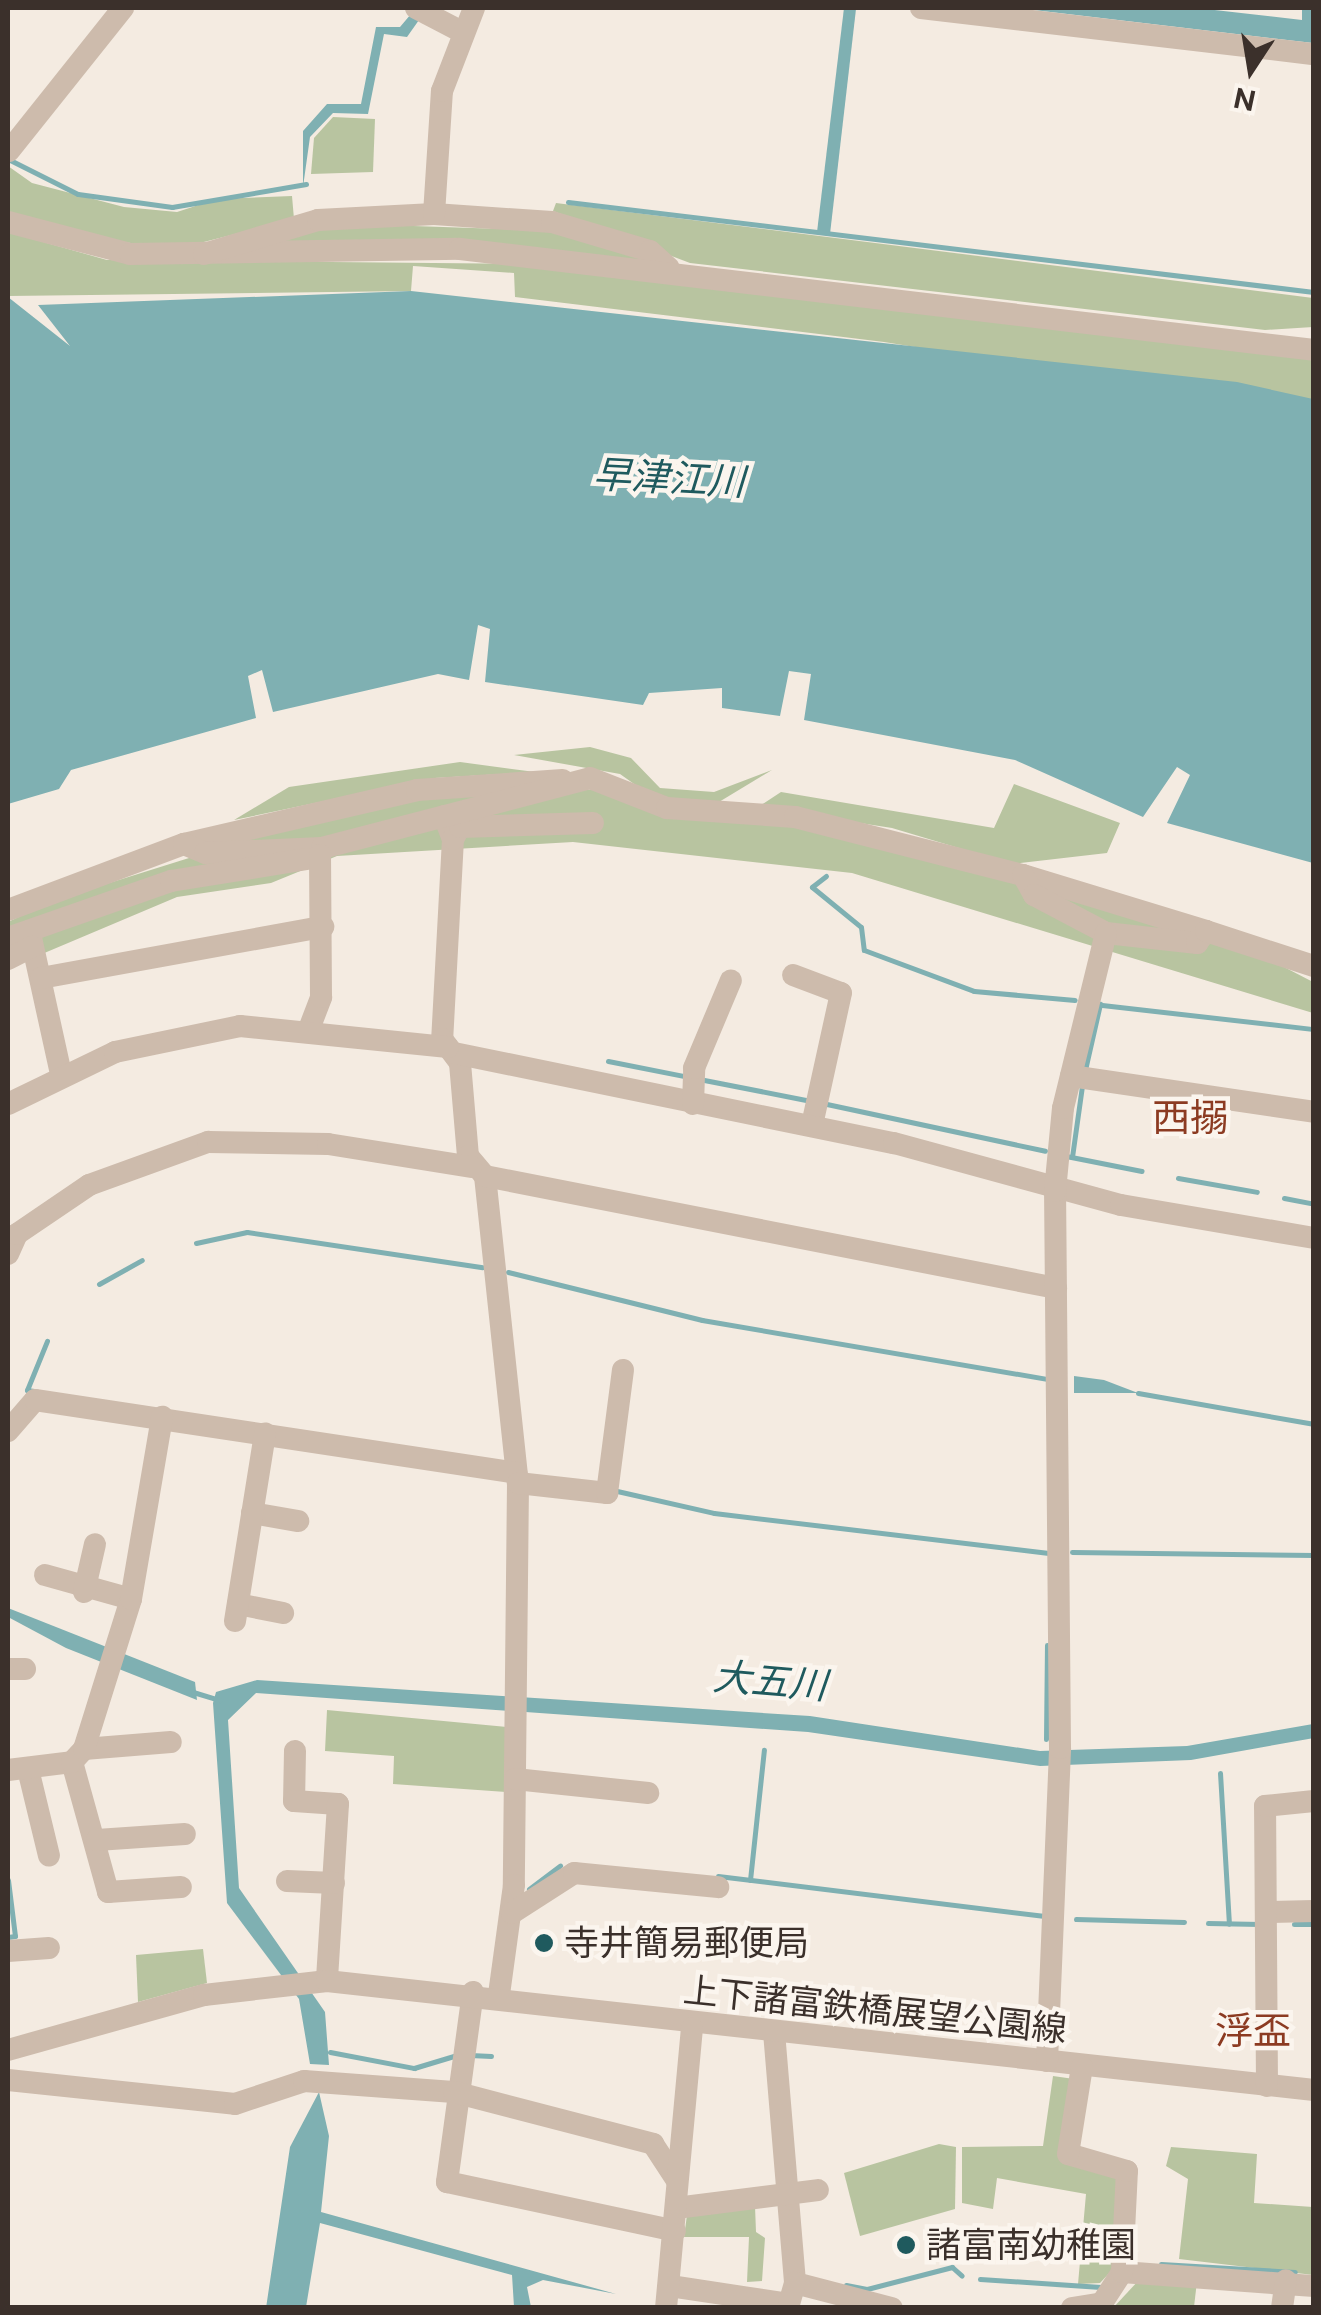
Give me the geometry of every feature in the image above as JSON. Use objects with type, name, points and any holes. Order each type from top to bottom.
[{"type":"street","points":[[8,152],[123,8]]},
{"type":"street","points":[[416,8],[453,41]]},
{"type":"street","points":[[434,214],[453,41],[474,8]]},
{"type":"street","points":[[921,8],[1314,54]]},
{"type":"street","points":[[198,259],[217,245],[318,220],[434,214],[552,222],[650,250],[669,268]]},
{"type":"street","points":[[8,222],[80,248],[198,259],[460,249],[669,268],[1314,350]]},
{"type":"street","points":[[1271,344],[1314,339]]},
{"type":"street","points":[[8,959],[23,939],[170,881],[219,880],[444,816],[546,794],[563,780]]},
{"type":"street","points":[[8,910],[184,844],[417,790],[563,780],[618,784],[667,808],[888,835],[1314,966]]},
{"type":"street","points":[[444,816],[453,839],[440,1024],[452,1050],[478,1172],[518,1478],[512,1913],[499,1994]]},
{"type":"street","points":[[453,839],[460,827],[593,823]]},
{"type":"street","points":[[184,844],[205,854],[321,852]]},
{"type":"street","points":[[309,1030],[321,996],[321,852]]},
{"type":"street","points":[[1024,875],[1034,896],[1106,932],[1196,943],[1206,931]]},
{"type":"street","points":[[41,978],[323,927]]},
{"type":"street","points":[[1047,2061],[1060,1774],[1055,1190],[1071,1076],[1106,932]]},
{"type":"street","points":[[23,939],[41,978],[61,1074]]},
{"type":"street","points":[[794,975],[840,993],[813,1111]]},
{"type":"street","points":[[695,1088],[731,980]]},
{"type":"street","points":[[8,1104],[61,1074],[184,1034],[309,1030],[400,1048],[452,1050],[695,1088],[813,1111],[1055,1190],[1314,1238]]},
{"type":"street","points":[[1071,1076],[1314,1112]]},
{"type":"street","points":[[11,1237],[130,1165],[208,1142],[328,1144],[1056,1288]]},
{"type":"street","points":[[8,1431],[35,1400],[265,1433],[607,1493],[623,1370]]},
{"type":"street","points":[[162,1417],[130,1598],[114,1658],[78,1755],[108,1892],[182,1887]]},
{"type":"street","points":[[265,1433],[236,1612],[283,1613]]},
{"type":"street","points":[[252,1513],[298,1520]]},
{"type":"street","points":[[84,1592],[94,1544]]},
{"type":"street","points":[[45,1575],[84,1592],[130,1598]]},
{"type":"street","points":[[49,1856],[18,1770],[78,1755],[170,1742]]},
{"type":"street","points":[[295,1751],[294,1801],[338,1804],[334,1883],[318,1981]]},
{"type":"street","points":[[515,1778],[648,1793]]},
{"type":"street","points":[[1267,2086],[1272,1912],[1265,1806],[1314,1801]]},
{"type":"street","points":[[97,1840],[185,1834]]},
{"type":"street","points":[[512,1913],[574,1874],[718,1887]]},
{"type":"street","points":[[287,1881],[334,1883]]},
{"type":"street","points":[[1272,1912],[1314,1911]]},
{"type":"street","points":[[8,1952],[49,1948]]},
{"type":"street","name":"上下諸富鉄橋展望公園線","points":[[8,2050],[279,1983],[318,1981],[499,1994],[692,2028],[774,2032],[1314,2090]]},
{"type":"street","points":[[473,1992],[454,2092],[447,2182],[675,2220],[818,2190]]},
{"type":"street","points":[[692,2028],[668,2297],[789,2304],[794,2283],[774,2032]]},
{"type":"street","points":[[1072,2308],[1103,2305],[1122,2272],[1127,2170],[1068,2154],[1082,2066]]},
{"type":"street","points":[[8,2080],[235,2104],[316,2081],[454,2092],[653,2144],[676,2179]]},
{"type":"street","points":[[1122,2272],[1286,2280],[1314,2286]]},
{"type":"street","points":[[1282,2308],[1286,2280]]},
{"type":"street","points":[[794,2283],[892,2308]]},
{"type":"green space","points":[[333,117],[375,119],[373,172],[311,174],[314,138]]},
{"type":"green space","points":[[8,166],[32,183],[124,207],[177,212],[217,199],[292,196],[294,219],[184,247],[91,240],[8,215]]},
{"type":"green space","points":[[556,203],[1313,298],[1313,327],[1265,330],[690,263],[553,211]]},
{"type":"green space","points":[[324,223],[564,231],[650,260],[236,251]]},
{"type":"green space","points":[[8,232],[107,260],[549,264],[1313,359],[1313,411],[884,342],[515,297],[514,273],[413,266],[411,291],[8,296]]},
{"type":"green space","points":[[590,747],[631,758],[660,788],[714,792],[772,770],[714,805],[658,801],[620,774],[514,755]]},
{"type":"green space","points":[[460,762],[535,772],[435,778],[234,820],[289,787]]},
{"type":"green space","points":[[1014,784],[1120,823],[1107,853],[1012,864],[892,828],[758,807],[781,792],[994,828]]},
{"type":"green space","points":[[605,789],[883,843],[1259,954],[1313,982],[1313,1013],[852,873],[573,842],[337,856],[271,883],[177,897],[42,954],[8,945],[8,922],[55,900],[297,824],[412,799]]},
{"type":"green space","points":[[327,1710],[507,1727],[506,1792],[393,1784],[394,1756],[325,1751]]},
{"type":"green space","points":[[203,1949],[207,1983],[138,2002],[136,1955]]},
{"type":"green space","points":[[1053,2076],[1074,2079],[1062,2160],[1121,2168],[1113,2269],[1100,2283],[1078,2284],[1086,2194],[997,2178],[993,2209],[962,2203],[962,2147],[1043,2146]]},
{"type":"green space","points":[[939,2144],[956,2147],[955,2209],[860,2236],[844,2173]]},
{"type":"green space","points":[[1171,2147],[1257,2154],[1254,2203],[1313,2207],[1313,2275],[1179,2259],[1188,2179],[1166,2166]]},
{"type":"green space","points":[[755,2206],[756,2232],[765,2238],[762,2281],[747,2282],[749,2237],[684,2237],[687,2215]]},
{"type":"green space","points":[[1139,2280],[1197,2281],[1194,2307],[1113,2308]]},
{"type":"water","points":[[844,8],[856,9],[830,234],[817,232]]},
{"type":"water","points":[[1017,8],[1197,8],[1302,20],[1302,8],[1312,8],[1313,43]]},
{"type":"water","points":[[411,14],[419,20],[407,37],[384,34],[368,114],[333,113],[310,137],[303,187],[303,131],[327,104],[361,104],[376,27],[400,27]]},
{"type":"water","name":"早津江川","points":[[411,291],[1237,382],[1313,399],[1313,863],[1167,823],[1190,775],[1177,767],[1143,817],[1015,760],[804,720],[811,674],[789,671],[780,716],[722,708],[722,688],[649,693],[643,705],[485,682],[490,629],[478,625],[469,680],[438,674],[273,712],[262,670],[248,676],[256,718],[71,770],[59,789],[8,804],[8,297],[70,346],[38,305]]},
{"type":"water","points":[[1074,1376],[1104,1380],[1138,1393],[1074,1393]]},
{"type":"water","points":[[8,1608],[195,1682],[197,1700],[66,1648],[8,1617]]},
{"type":"water","points":[[257,1680],[810,1716],[1040,1751],[1187,1746],[1313,1724],[1314,1738],[1191,1760],[1040,1766],[808,1732],[256,1693],[228,1720],[239,1888],[325,2012],[329,2065],[310,2064],[299,1999],[227,1903],[213,1703],[216,1692]]},
{"type":"water","points":[[319,2092],[329,2136],[321,2212],[616,2294],[543,2280],[527,2287],[531,2307],[514,2307],[512,2275],[320,2223],[306,2307],[266,2308],[290,2147]]},
{"type":"waterway","points":[[8,159],[78,194],[172,207],[306,184]]},
{"type":"waterway","points":[[568,202],[1314,292]]},
{"type":"waterway","points":[[826,876],[812,887],[861,927],[864,950],[974,991],[1075,1000]]},
{"type":"waterway","points":[[1085,1070],[1100,1004]]},
{"type":"waterway","points":[[1102,1005],[1314,1029]]},
{"type":"waterway","points":[[608,1061],[689,1077]]},
{"type":"waterway","points":[[699,1079],[811,1101]]},
{"type":"waterway","points":[[1072,1157],[1082,1086]]},
{"type":"waterway","points":[[822,1103],[1045,1151]]},
{"type":"waterway","points":[[1066,1156],[1142,1171]]},
{"type":"waterway","points":[[1178,1178],[1257,1192]]},
{"type":"waterway","points":[[1284,1198],[1314,1204]]},
{"type":"waterway","points":[[196,1243],[247,1232],[482,1267]]},
{"type":"waterway","points":[[99,1284],[142,1260]]},
{"type":"waterway","points":[[508,1272],[702,1320],[1048,1379]]},
{"type":"waterway","points":[[34,1391],[27,1390],[47,1341]]},
{"type":"waterway","points":[[1138,1393],[1314,1424]]},
{"type":"waterway","points":[[617,1491],[714,1513],[1049,1553]]},
{"type":"waterway","points":[[1072,1552],[1314,1555]]},
{"type":"waterway","points":[[1046,1739],[1047,1645]]},
{"type":"waterway","points":[[193,1692],[220,1700]]},
{"type":"waterway","points":[[750,1880],[764,1750]]},
{"type":"waterway","points":[[1220,1773],[1229,1924]]},
{"type":"waterway","points":[[529,1889],[560,1866]]},
{"type":"waterway","points":[[718,1876],[1043,1916]]},
{"type":"waterway","points":[[8,1880],[15,1936],[8,1937]]},
{"type":"waterway","points":[[1076,1919],[1184,1922]]},
{"type":"waterway","points":[[1208,1923],[1260,1924]]},
{"type":"waterway","points":[[1294,1924],[1314,1924]]},
{"type":"waterway","points":[[330,2052],[414,2068],[457,2055]]},
{"type":"waterway","points":[[470,2055],[491,2056]]},
{"type":"waterway","points":[[1161,2264],[1295,2272]]},
{"type":"waterway","points":[[846,2285],[867,2289],[952,2267],[962,2276]]},
{"type":"waterway","points":[[980,2279],[1101,2287]]},
{"type":"place","name":"寺井簡易郵便局","points":[[544,1943]]},
{"type":"place","name":"諸富南幼稚園","points":[[906,2245]]},
{"type":"district","name":"西搦","points":[[1190,1118]]},
{"type":"district","name":"浮盃","points":[[1253,2031]]},
{"type":"water label","name":"大五川","points":[[770,1681]]}]
